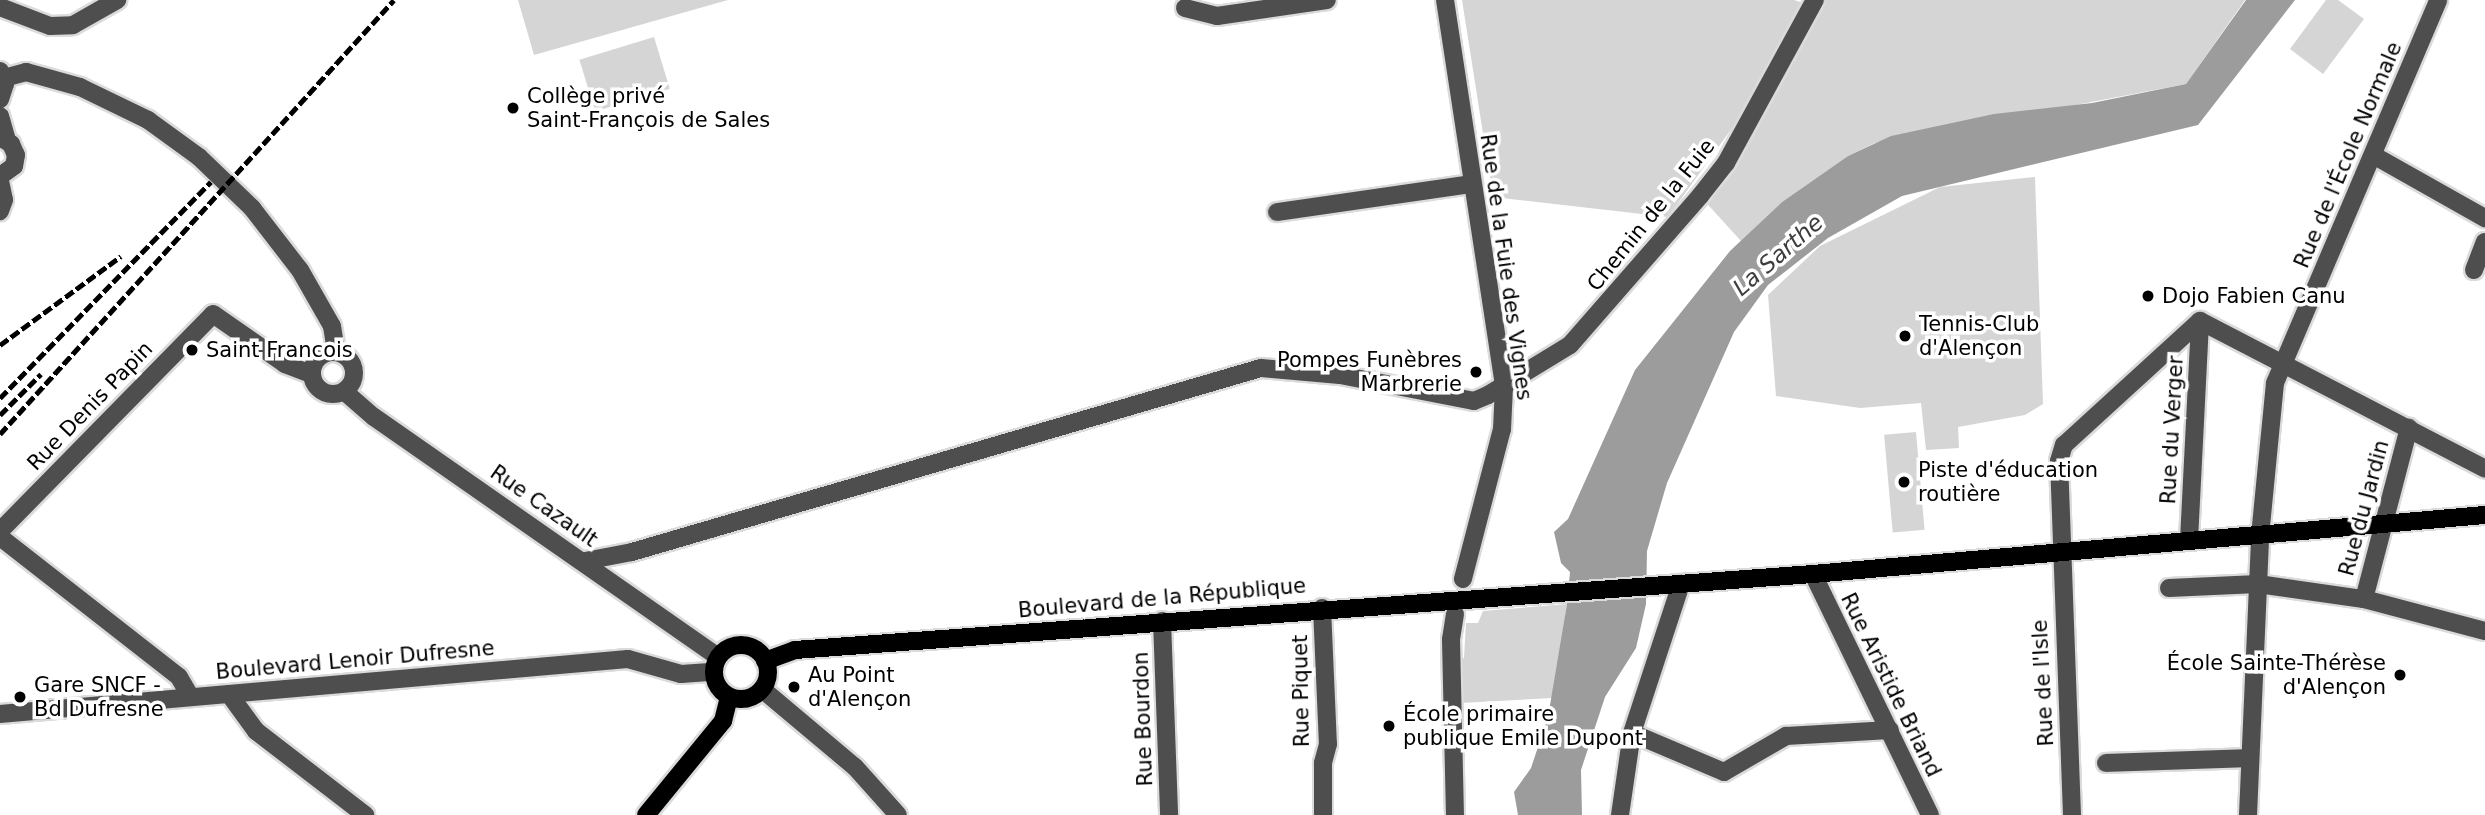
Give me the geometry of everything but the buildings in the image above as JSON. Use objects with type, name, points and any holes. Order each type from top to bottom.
[{"type":"main road","points":[[1681,584],[2485,515]]},
{"type":"main road","name":"Boulevard de la République","points":[[765,660],[795,650],[1322,608],[1681,584]]},
{"type":"main road","points":[[743,645],[765,660],[768,675],[762,689],[747,699],[729,697],[717,686],[716,664],[743,645]]},
{"type":"main road","points":[[646,815],[723,721],[729,697]]},
{"type":"street","points":[[0,7],[50,26],[102,12],[117,0]]},
{"type":"street","points":[[1185,8],[1217,16],[1327,0]]},
{"type":"street","name":"Rue de la Fuie des Vignes","points":[[1445,0],[1504,387],[1502,429],[1463,579]]},
{"type":"street","name":"Chemin de la Fuie","points":[[585,562],[632,552],[1261,368],[1340,375],[1474,401],[1504,387],[1570,345],[1591,326],[1718,174],[1815,0]]},
{"type":"street","name":"Rue de l'École Normale","points":[[2248,815],[2260,536],[2275,383],[2438,0]]},
{"type":"street","points":[[0,99],[2,74],[26,72],[80,88],[148,120],[199,157],[252,208],[300,270],[332,326],[335,352]]},
{"type":"street","points":[[0,116],[4,139],[16,160],[10,171],[0,178],[4,200],[0,211]]},
{"type":"street","points":[[2373,155],[2485,218]]},
{"type":"street","points":[[1277,212],[1472,184]]},
{"type":"street","points":[[2474,270],[2485,242]]},
{"type":"street","name":"Rue Cazault","points":[[213,314],[285,364],[311,374],[320,391],[332,395],[345,391],[374,417],[621,587],[716,664]]},
{"type":"street","name":"Rue Denis Papin","points":[[0,531],[213,314]]},
{"type":"street","points":[[2200,321],[2485,469]]},
{"type":"street","name":"Rue du Verger","points":[[2189,540],[2200,321]]},
{"type":"street","name":"Rue de l'Isle","points":[[2072,815],[2059,461],[2064,445],[2200,321]]},
{"type":"street","points":[[311,374],[321,355],[335,352],[347,357],[354,368],[353,381],[345,391]]},
{"type":"street","name":"Rue du Jardin","points":[[2364,599],[2381,522],[2409,428]]},
{"type":"street","points":[[0,537],[179,677],[190,696]]},
{"type":"street","points":[[621,587],[623,565],[632,552]]},
{"type":"street","name":"Rue Aristide Briand","points":[[1813,574],[1930,815]]},
{"type":"street","points":[[1620,815],[1632,733],[1681,584]]},
{"type":"street","points":[[2169,588],[2258,584],[2364,599],[2485,631]]},
{"type":"street","name":"Rue Piquet","points":[[1322,608],[1328,744],[1323,763],[1323,815]]},
{"type":"street","points":[[1455,614],[1451,640],[1455,815]]},
{"type":"street","name":"Rue Bourdon","points":[[1162,621],[1169,815]]},
{"type":"street","name":"Boulevard Lenoir Dufresne","points":[[0,714],[628,659],[681,674],[716,664]]},
{"type":"street","points":[[762,689],[855,767],[898,815]]},
{"type":"street","points":[[229,694],[256,732],[365,815]]},
{"type":"street","points":[[1632,733],[1724,772],[1786,736],[1890,730]]},
{"type":"street","points":[[2106,763],[2250,758]]},
{"type":"shaded area","points":[[518,0],[728,0],[534,55]]},
{"type":"shaded area","points":[[1462,0],[1794,0],[1803,3],[1745,110],[1668,217],[1493,197]]},
{"type":"shaded area","points":[[1817,0],[2245,0],[2186,84],[1875,143],[1848,156],[1782,202],[1741,241],[1700,196]]},
{"type":"shaded area","points":[[2326,0],[2338,0],[2364,19],[2323,74],[2290,49]]},
{"type":"shaded area","points":[[654,37],[670,89],[595,111],[579,60]]},
{"type":"shaded area","name":"Tennis-Club d'Alençon","points":[[2035,177],[2043,404],[2025,415],[1958,427],[1959,448],[1926,450],[1921,403],[1860,408],[1776,396],[1768,295],[1820,246],[1940,187]]},
{"type":"shaded area","name":"Piste d'éducation routière","points":[[1916,432],[1925,530],[1893,532],[1884,435]]},
{"type":"shaded area","points":[[1567,604],[1553,698],[1461,703],[1460,659],[1464,658],[1466,623],[1478,623],[1483,611]]},
{"type":"water","name":"La Sarthe","points":[[2246,0],[2295,0],[2198,125],[1902,196],[1828,238],[1768,285],[1734,332],[1667,483],[1647,551],[1646,604],[1636,648],[1605,697],[1581,770],[1582,815],[1518,815],[1514,792],[1531,768],[1548,717],[1567,604],[1570,572],[1561,563],[1554,532],[1568,519],[1635,370],[1730,251],[1782,202],[1848,156],[1891,136],[1994,114],[2092,103],[2186,84]]},
{"type":"railway","points":[[0,434],[394,0]]},
{"type":"railway","points":[[0,398],[211,182]]},
{"type":"railway","points":[[0,345],[121,256]]},
{"type":"railway","points":[[0,415],[41,374]]},
{"type":"place","name":"Collège privé Saint-François de Sales","points":[[513,108]]},
{"type":"place","name":"Dojo Fabien Canu","points":[[2148,296]]},
{"type":"place","name":"Tennis-Club d'Alençon","points":[[1905,336]]},
{"type":"place","name":"Saint Francois","points":[[192,350]]},
{"type":"place","name":"Pompes Funèbres Marbrerie","points":[[1476,372]]},
{"type":"place","name":"Piste d'éducation routière","points":[[1904,482]]},
{"type":"place","name":"École Sainte-Thérèse d'Alençon","points":[[2400,675]]},
{"type":"place","name":"Au Point d'Alençon","points":[[794,687]]},
{"type":"place","name":"Gare SNCF - Bd Dufresne","points":[[20,697]]},
{"type":"place","name":"École primaire publique Emile Dupont","points":[[1389,726]]}]
